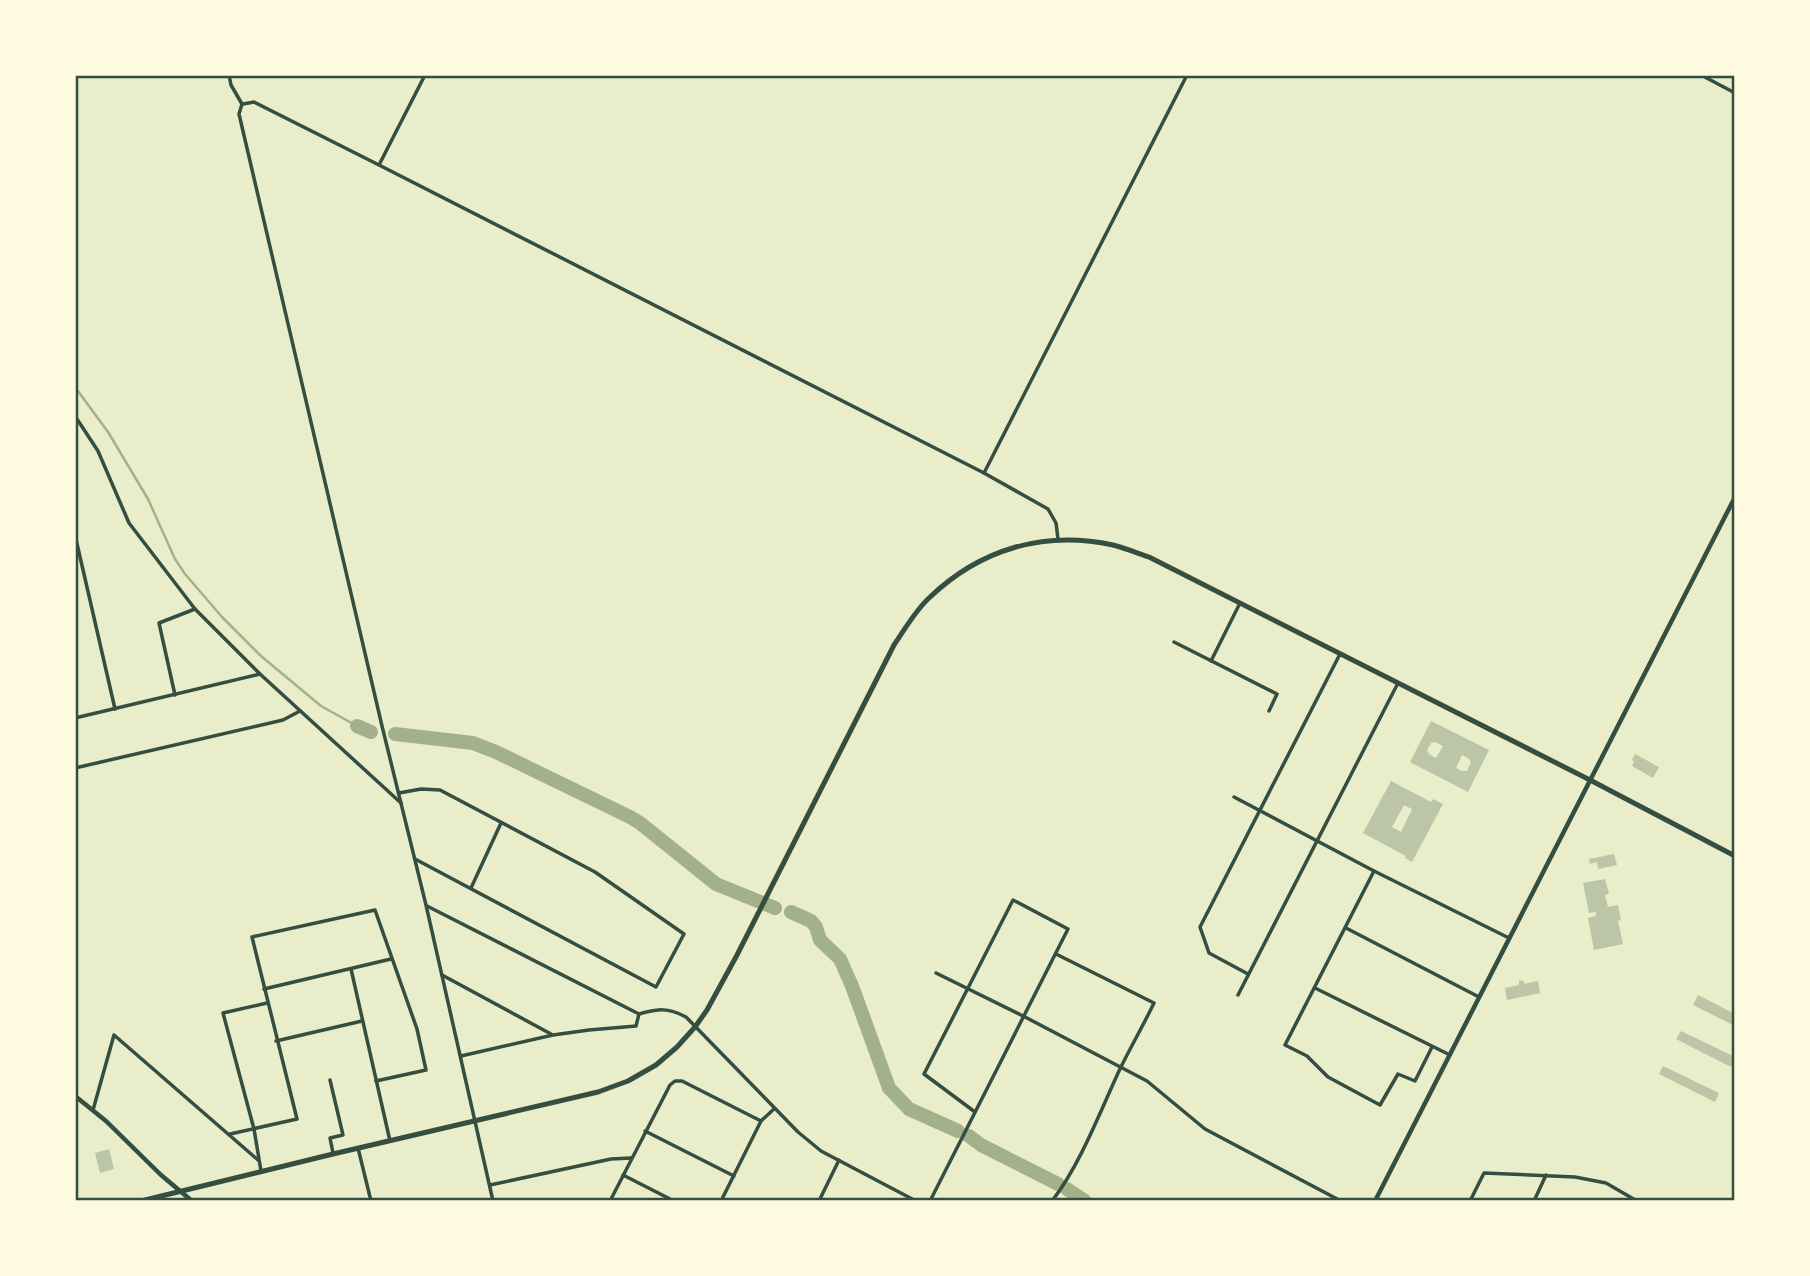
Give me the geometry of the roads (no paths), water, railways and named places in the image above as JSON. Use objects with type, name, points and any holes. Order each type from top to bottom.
[{"type":"main road","points":[[141,1201],[598,1092],[628,1081],[656,1065],[677,1047],[707,1010],[894,645],[909,621],[954,576],[981,559],[1020,546],[1058,539],[1083,540],[1115,545],[1149,557],[1735,856]]},
{"type":"street","points":[[229,75],[231,85],[242,104],[239,114],[426,905],[493,1201]]},
{"type":"street","points":[[984,473],[1187,75]]},
{"type":"street","points":[[1701,75],[1735,93]]},
{"type":"street","points":[[380,165],[423,76]]},
{"type":"street","points":[[242,104],[254,102],[984,473],[1048,509],[1056,523],[1058,539]]},
{"type":"street","points":[[75,416],[98,452],[128,523],[195,608],[260,674],[402,804]]},
{"type":"street","points":[[1375,1201],[1735,497]]},
{"type":"street","points":[[75,535],[115,709]]},
{"type":"street","points":[[1211,661],[1240,603]]},
{"type":"street","points":[[175,695],[159,623],[195,608]]},
{"type":"street","points":[[1174,642],[1277,694],[1269,711]]},
{"type":"street","points":[[1248,974],[1209,953],[1200,927],[1340,654]]},
{"type":"street","points":[[75,718],[260,674]]},
{"type":"street","points":[[1238,995],[1398,683]]},
{"type":"street","points":[[75,768],[283,719],[300,710]]},
{"type":"street","points":[[398,793],[421,789],[440,790],[595,872],[684,934],[656,987],[415,859]]},
{"type":"street","points":[[1234,797],[1509,938]]},
{"type":"street","points":[[471,888],[501,823]]},
{"type":"street","points":[[1374,870],[1285,1045],[1307,1056],[1328,1077],[1380,1105],[1398,1074],[1415,1081],[1432,1047]]},
{"type":"street","points":[[930,1201],[1068,929],[1013,900],[924,1074],[975,1112]]},
{"type":"street","points":[[426,905],[639,1014],[656,1010],[675,1011],[686,1017],[797,1132],[813,1145],[916,1201]]},
{"type":"street","points":[[230,1134],[297,1119],[252,937],[375,910],[417,1028],[426,1070],[376,1081]]},
{"type":"street","points":[[1346,928],[1479,997]]},
{"type":"street","points":[[1052,1201],[1098,1118],[1154,1003],[1056,954]]},
{"type":"street","points":[[264,989],[391,959]]},
{"type":"street","points":[[351,969],[390,1141]]},
{"type":"street","points":[[936,973],[1147,1081],[1205,1129],[1340,1201]]},
{"type":"street","points":[[442,975],[553,1035]]},
{"type":"street","points":[[1315,988],[1450,1055]]},
{"type":"street","points":[[261,1172],[254,1129],[223,1013],[267,1003]]},
{"type":"street","points":[[461,1056],[553,1035],[636,1027],[639,1014]]},
{"type":"street","points":[[276,1041],[362,1021]]},
{"type":"street","points":[[93,1110],[114,1035],[258,1160]]},
{"type":"street","points":[[330,1080],[343,1135],[330,1138],[333,1154]]},
{"type":"street","points":[[610,1201],[645,1131],[670,1085],[675,1081],[682,1080],[761,1121]]},
{"type":"street","points":[[75,1096],[192,1201]]},
{"type":"street","points":[[721,1201],[761,1121],[775,1109]]},
{"type":"street","points":[[645,1131],[734,1176]]},
{"type":"street","points":[[358,1148],[371,1201]]},
{"type":"street","points":[[490,1185],[611,1159],[631,1158]]},
{"type":"street","points":[[819,1201],[839,1160]]},
{"type":"street","points":[[1470,1201],[1484,1172],[1575,1177],[1606,1183],[1637,1201]]},
{"type":"street","points":[[623,1175],[674,1201]]},
{"type":"street","points":[[1534,1201],[1546,1175]]},
{"type":"street","points":[[180,1192],[185,1201]]},
{"type":"street","points":[[1625,1201],[1628,1195]]},
{"type":"waterway","points":[[75,387],[108,432],[148,499],[175,559],[185,574],[261,656],[321,706],[357,726]]},
{"type":"waterway","points":[[357,726],[371,732]]},
{"type":"waterway","points":[[395,734],[473,743],[496,752],[630,817],[716,884],[775,908]]},
{"type":"waterway","points":[[791,912],[811,921],[820,940],[840,959],[889,1088],[909,1109],[958,1131]]},
{"type":"waterway","points":[[969,1136],[981,1145],[1058,1184]]},
{"type":"waterway","points":[[1067,1189],[1085,1201]]}]
